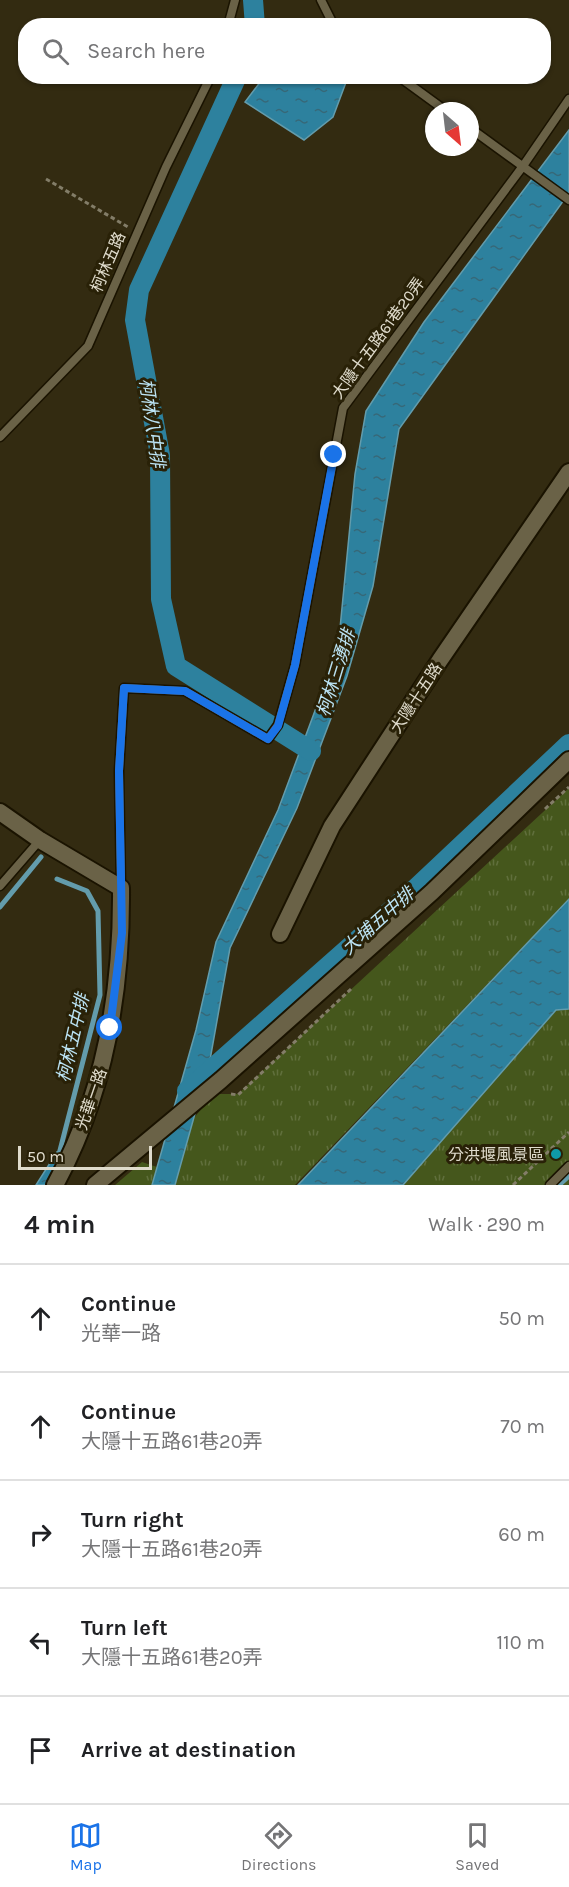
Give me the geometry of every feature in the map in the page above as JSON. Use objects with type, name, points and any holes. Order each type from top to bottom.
[{"type":"street","name":"大隱十五路","points":[[280,934],[332,826],[440,660],[569,472]]},
{"type":"street","points":[[95,1185],[221,1080],[432,892],[569,760]]},
{"type":"street","points":[[0,812],[40,840],[121,888]]},
{"type":"street","name":"光華一路","points":[[55,1185],[88,1115],[107,1052],[122,933],[121,888]]},
{"type":"lane","points":[[230,18],[235,0]]},
{"type":"lane","points":[[321,0],[330,18]]},
{"type":"lane","name":"柯林五路","points":[[0,438],[88,346],[137,232],[207,84]]},
{"type":"lane","points":[[409,84],[434,102]]},
{"type":"lane","name":"大隱十五路61巷20弄","points":[[121,888],[119,771],[124,688],[185,691],[268,739],[278,726],[295,665],[343,408],[523,166],[569,99]]},
{"type":"lane","points":[[479,134],[568,200]]},
{"type":"lane","points":[[0,886],[40,840]]},
{"type":"lane","points":[[550,1185],[569,1166]]},
{"type":"path","points":[[46,179],[137,232]]},
{"type":"path","points":[[513,1185],[569,1132]]},
{"type":"green space","points":[[569,788],[569,899],[295,1185],[175,1185],[193,1119],[214,1094],[238,1094]]},
{"type":"green space","points":[[569,1009],[569,1185],[403,1185],[556,1010]]},
{"type":"green space","points":[[142,1162],[157,1167],[152,1185],[115,1185]]},
{"type":"water","points":[[259,84],[345,84],[333,117],[304,140],[245,102]]},
{"type":"water","name":"柯林三湧排","points":[[569,130],[569,193],[399,429],[373,586],[347,676],[297,808],[230,948],[210,1060],[175,1185],[152,1185],[196,1030],[216,942],[278,810],[338,649],[355,474],[366,411],[424,322]]},
{"type":"water","points":[[569,899],[569,1009],[556,1010],[403,1185],[298,1185]]},
{"type":"water","points":[[57,1152],[64,1155],[48,1185],[36,1185]]},
{"type":"waterway","name":"柯林八中排","points":[[253,0],[254,18]]},
{"type":"waterway","name":"柯林八中排","points":[[233,84],[139,290],[135,320],[160,455],[161,599],[176,666],[311,751]]},
{"type":"waterway","name":"大埔五中排","points":[[187,1091],[412,892],[569,744]]},
{"type":"waterway","points":[[0,907],[41,857]]},
{"type":"waterway","name":"柯林五中排","points":[[57,879],[87,891],[98,911],[100,995],[58,1158]]},
{"type":"waterway","points":[[559,1185],[569,1176]]},
{"type":"place","name":"分洪堰風景區","points":[[556,1154]]},
{"type":"route","points":[[110,1028],[122,933],[119,771],[124,688],[185,691],[268,739],[278,726],[295,665],[334,455]]}]
